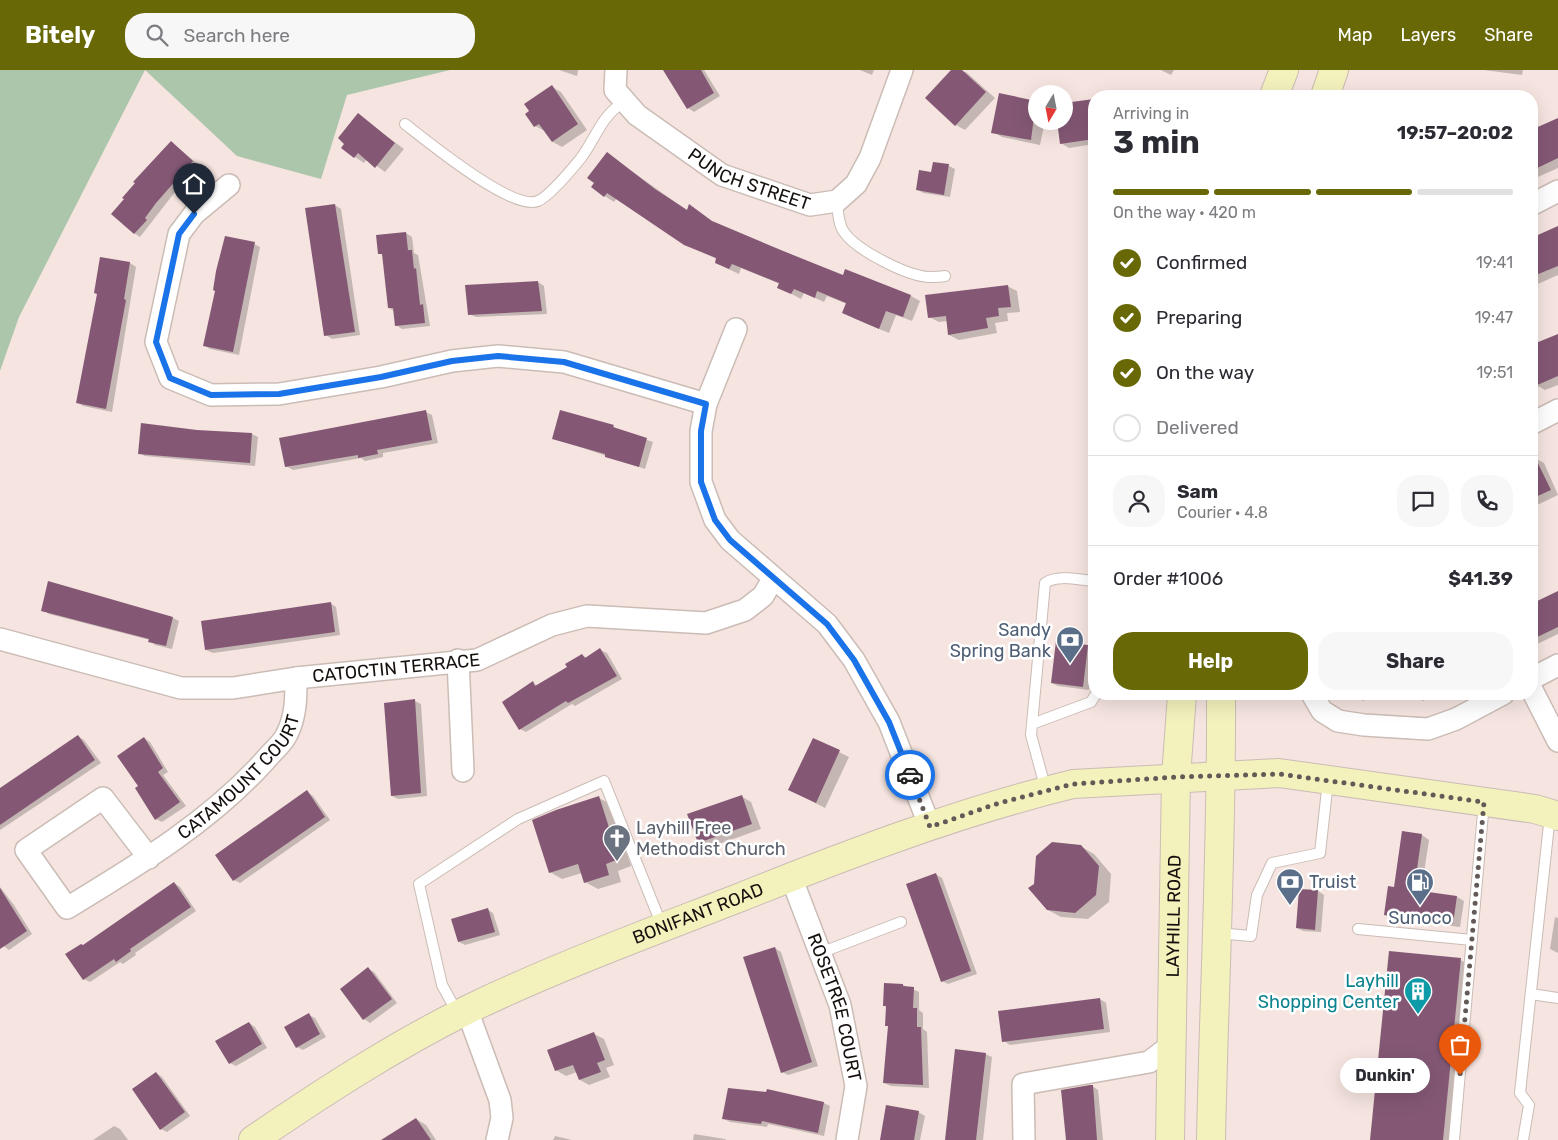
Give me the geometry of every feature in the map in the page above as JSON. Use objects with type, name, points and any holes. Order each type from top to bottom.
[{"type":"main road","points":[[1276,90],[1284,70]]},
{"type":"main road","points":[[1327,90],[1334,70]]},
{"type":"main road","name":"LAYHILL ROAD","points":[[1170,1140],[1176,777],[1182,700]]},
{"type":"main road","points":[[1211,1140],[1222,775],[1221,700]]},
{"type":"main road","name":"BONIFANT ROAD","points":[[253,1140],[333,1086],[463,1012],[560,967],[791,877],[999,803],[1046,790],[1073,784],[1176,777],[1279,774],[1535,809],[1554,815]]},
{"type":"street","name":"PUNCH STREET","points":[[616,70],[615,90],[637,115],[722,175],[810,205],[837,202],[856,184],[870,158],[902,70]]},
{"type":"street","points":[[229,185],[194,214],[179,234],[156,342],[170,378],[211,395],[279,394],[381,377],[452,361],[498,356],[564,362],[706,404]]},
{"type":"street","points":[[1538,202],[1558,192]]},
{"type":"street","points":[[736,329],[706,404],[701,431],[701,482],[715,520],[730,540],[827,624],[854,660],[889,722],[930,827]]},
{"type":"street","points":[[1538,420],[1558,410]]},
{"type":"street","name":"CATOCTIN TERRACE","points":[[0,638],[181,688],[233,688],[296,678],[458,660],[477,660],[552,625],[587,616],[706,622],[746,610],[763,596],[774,578]]},
{"type":"street","points":[[458,660],[462,771]]},
{"type":"street","points":[[1538,675],[1558,665]]},
{"type":"street","name":"CATAMOUNT COURT","points":[[149,858],[103,798],[26,850],[67,908],[149,858],[231,795],[253,775],[287,736],[297,707],[296,678]]},
{"type":"street","points":[[1316,700],[1322,711],[1338,721],[1364,725],[1428,729],[1456,719],[1492,700]]},
{"type":"street","points":[[1537,700],[1558,741]]},
{"type":"street","name":"ROSETREE COURT","points":[[791,877],[840,1005],[856,1086],[847,1140]]},
{"type":"street","points":[[463,1012],[500,1100],[502,1118],[496,1140]]},
{"type":"street","points":[[1024,1140],[1023,1084],[1149,1062],[1173,1044]]},
{"type":"lane","points":[[405,124],[500,193],[522,202],[537,202],[581,158],[610,110],[625,101]]},
{"type":"lane","points":[[837,202],[844,232],[879,259],[928,277],[945,276]]},
{"type":"lane","points":[[1046,790],[1031,735],[1046,583],[1051,579],[1062,578],[1088,580]]},
{"type":"lane","points":[[1032,724],[1092,700]]},
{"type":"lane","points":[[1216,933],[1251,936],[1257,895],[1272,863],[1320,853],[1328,780]]},
{"type":"lane","points":[[463,1012],[442,986],[419,884],[518,819],[604,782],[663,927]]},
{"type":"lane","points":[[1454,1140],[1484,802]]},
{"type":"lane","points":[[1524,1140],[1528,1105],[1520,1092],[1554,815]]},
{"type":"lane","points":[[820,953],[901,922]]},
{"type":"lane","points":[[1358,929],[1472,940]]},
{"type":"lane","points":[[1531,994],[1558,998]]},
{"type":"green space","points":[[0,70],[145,70],[19,317],[0,371]]},
{"type":"green space","points":[[145,70],[450,70],[347,95],[321,179],[237,156]]},
{"type":"building","points":[[663,70],[701,70],[714,93],[687,109]]},
{"type":"building","points":[[951,70],[962,70],[986,92],[955,126],[925,98]]},
{"type":"building","points":[[552,85],[578,124],[552,142],[539,124],[534,127],[525,114],[529,111],[524,104]]},
{"type":"building","points":[[999,93],[1028,99],[1028,130],[1032,130],[1031,140],[991,133]]},
{"type":"building","points":[[1088,100],[1088,140],[1060,144],[1058,130],[1073,130],[1073,102]]},
{"type":"building","points":[[358,113],[395,143],[375,168],[358,153],[354,158],[341,148],[344,144],[338,138]]},
{"type":"building","points":[[1558,118],[1558,158],[1538,168],[1538,127]]},
{"type":"building","points":[[171,141],[193,161],[156,203],[145,218],[147,220],[134,234],[111,214],[135,183],[133,182]]},
{"type":"building","points":[[607,152],[655,189],[687,210],[689,204],[712,221],[783,251],[843,275],[845,269],[911,295],[903,317],[886,311],[879,329],[842,313],[846,303],[817,291],[815,298],[794,289],[791,294],[777,288],[779,283],[732,264],[729,269],[715,263],[716,258],[684,245],[607,193],[604,197],[591,187],[594,183],[587,178]]},
{"type":"building","points":[[933,162],[949,164],[944,195],[916,190],[919,170],[931,172]]},
{"type":"building","points":[[335,204],[355,332],[324,336],[305,208]]},
{"type":"building","points":[[1558,226],[1558,266],[1538,274],[1538,235]]},
{"type":"building","points":[[406,232],[408,250],[412,250],[414,269],[416,268],[420,305],[423,304],[425,323],[395,326],[393,308],[388,308],[382,254],[378,254],[376,235]]},
{"type":"building","points":[[225,236],[255,242],[233,352],[203,346],[215,291],[213,290],[216,271]]},
{"type":"building","points":[[100,257],[130,262],[124,299],[126,300],[106,409],[76,403],[97,294],[94,293]]},
{"type":"building","points":[[538,281],[542,311],[468,315],[465,285]]},
{"type":"building","points":[[1008,285],[1011,307],[998,308],[999,316],[986,318],[988,328],[948,335],[946,316],[928,318],[925,295]]},
{"type":"building","points":[[1558,334],[1558,376],[1538,385],[1538,342]]},
{"type":"building","points":[[426,410],[432,440],[377,450],[378,454],[358,458],[358,455],[285,467],[279,438]]},
{"type":"building","points":[[560,410],[614,425],[613,427],[647,438],[639,467],[605,457],[605,454],[552,439]]},
{"type":"building","points":[[141,423],[197,430],[252,433],[250,463],[138,454]]},
{"type":"building","points":[[1538,463],[1551,490],[1538,496]]},
{"type":"building","points":[[48,581],[173,617],[166,646],[148,642],[149,639],[41,611]]},
{"type":"building","points":[[1558,591],[1558,627],[1538,637],[1538,601]]},
{"type":"building","points":[[331,602],[335,632],[205,650],[201,621]]},
{"type":"building","name":"Sandy Spring Bank","points":[[1056,641],[1088,645],[1083,687],[1051,683]]},
{"type":"building","points":[[600,648],[617,676],[568,703],[566,701],[519,730],[502,702],[533,681],[535,686],[567,667],[565,664],[582,654],[585,658]]},
{"type":"building","points":[[415,699],[421,793],[391,796],[384,703]]},
{"type":"building","points":[[78,735],[95,760],[0,825],[0,788]]},
{"type":"building","points":[[144,737],[163,768],[158,772],[180,802],[155,820],[135,788],[138,786],[117,756]]},
{"type":"building","points":[[813,738],[840,750],[816,803],[788,790]]},
{"type":"building","points":[[307,790],[325,817],[233,881],[215,855]]},
{"type":"building","points":[[742,795],[752,824],[698,843],[687,814]]},
{"type":"building","points":[[599,796],[619,859],[606,864],[609,875],[584,883],[578,864],[549,873],[532,820]]},
{"type":"building","name":"Sunoco","points":[[1402,831],[1422,834],[1414,890],[1457,896],[1453,924],[1384,915],[1388,886],[1394,887]]},
{"type":"building","points":[[1052,842],[1081,845],[1099,866],[1096,895],[1075,913],[1047,910],[1028,888],[1034,884],[1036,856]]},
{"type":"building","points":[[936,873],[971,971],[941,982],[906,884]]},
{"type":"building","points":[[174,882],[191,907],[130,949],[131,951],[116,962],[114,959],[83,980],[65,954],[81,944],[83,945]]},
{"type":"building","points":[[0,888],[27,931],[0,949]]},
{"type":"building","name":"Truist","points":[[1299,889],[1318,890],[1315,930],[1296,928]]},
{"type":"building","points":[[488,908],[495,932],[458,942],[451,919]]},
{"type":"building","points":[[775,947],[812,1062],[781,1073],[743,957]]},
{"type":"building","name":"Layhill Shopping Center","points":[[1389,951],[1461,958],[1443,1140],[1370,1140]]},
{"type":"building","points":[[368,967],[392,999],[363,1020],[340,989]]},
{"type":"building","points":[[884,983],[903,984],[903,986],[914,987],[913,1008],[917,1008],[917,1027],[921,1027],[923,1085],[883,1083],[888,1026],[885,1026],[886,1006],[883,1006]]},
{"type":"building","points":[[1100,998],[1104,1029],[1002,1042],[998,1011]]},
{"type":"building","points":[[309,1013],[320,1034],[296,1048],[284,1027]]},
{"type":"building","points":[[249,1022],[262,1044],[229,1064],[215,1041]]},
{"type":"building","points":[[594,1032],[605,1060],[597,1063],[601,1072],[579,1080],[573,1065],[555,1071],[547,1050]]},
{"type":"building","points":[[955,1049],[986,1053],[976,1140],[945,1140]]},
{"type":"building","points":[[156,1072],[185,1112],[160,1130],[132,1089]]},
{"type":"building","points":[[1093,1085],[1097,1140],[1066,1140],[1061,1090]]},
{"type":"building","points":[[728,1088],[766,1092],[767,1089],[824,1102],[818,1133],[762,1121],[761,1124],[722,1119]]},
{"type":"building","points":[[886,1105],[919,1111],[914,1140],[880,1140]]},
{"type":"building","points":[[416,1118],[431,1140],[381,1140]]},
{"type":"way so far","points":[[910,775],[930,827],[999,803],[1073,784],[1176,777],[1279,774],[1484,802],[1460,1075]]},
{"type":"place","name":"Sandy Spring Bank","points":[[1070,664]]},
{"type":"place","name":"Layhill Free Methodist Church","points":[[617,862]]},
{"type":"place","name":"Truist","points":[[1290,906]]},
{"type":"place","name":"Sunoco","points":[[1420,906]]},
{"type":"place","name":"Layhill Shopping Center","points":[[1418,1015]]},
{"type":"place","name":"Dunkin'","points":[[1460,1075]]},
{"type":"route","points":[[194,214],[179,234],[156,342],[170,378],[211,395],[279,394],[381,377],[452,361],[498,356],[564,362],[706,404],[701,431],[701,482],[715,520],[730,540],[827,624],[854,660],[889,722],[910,775]]}]
